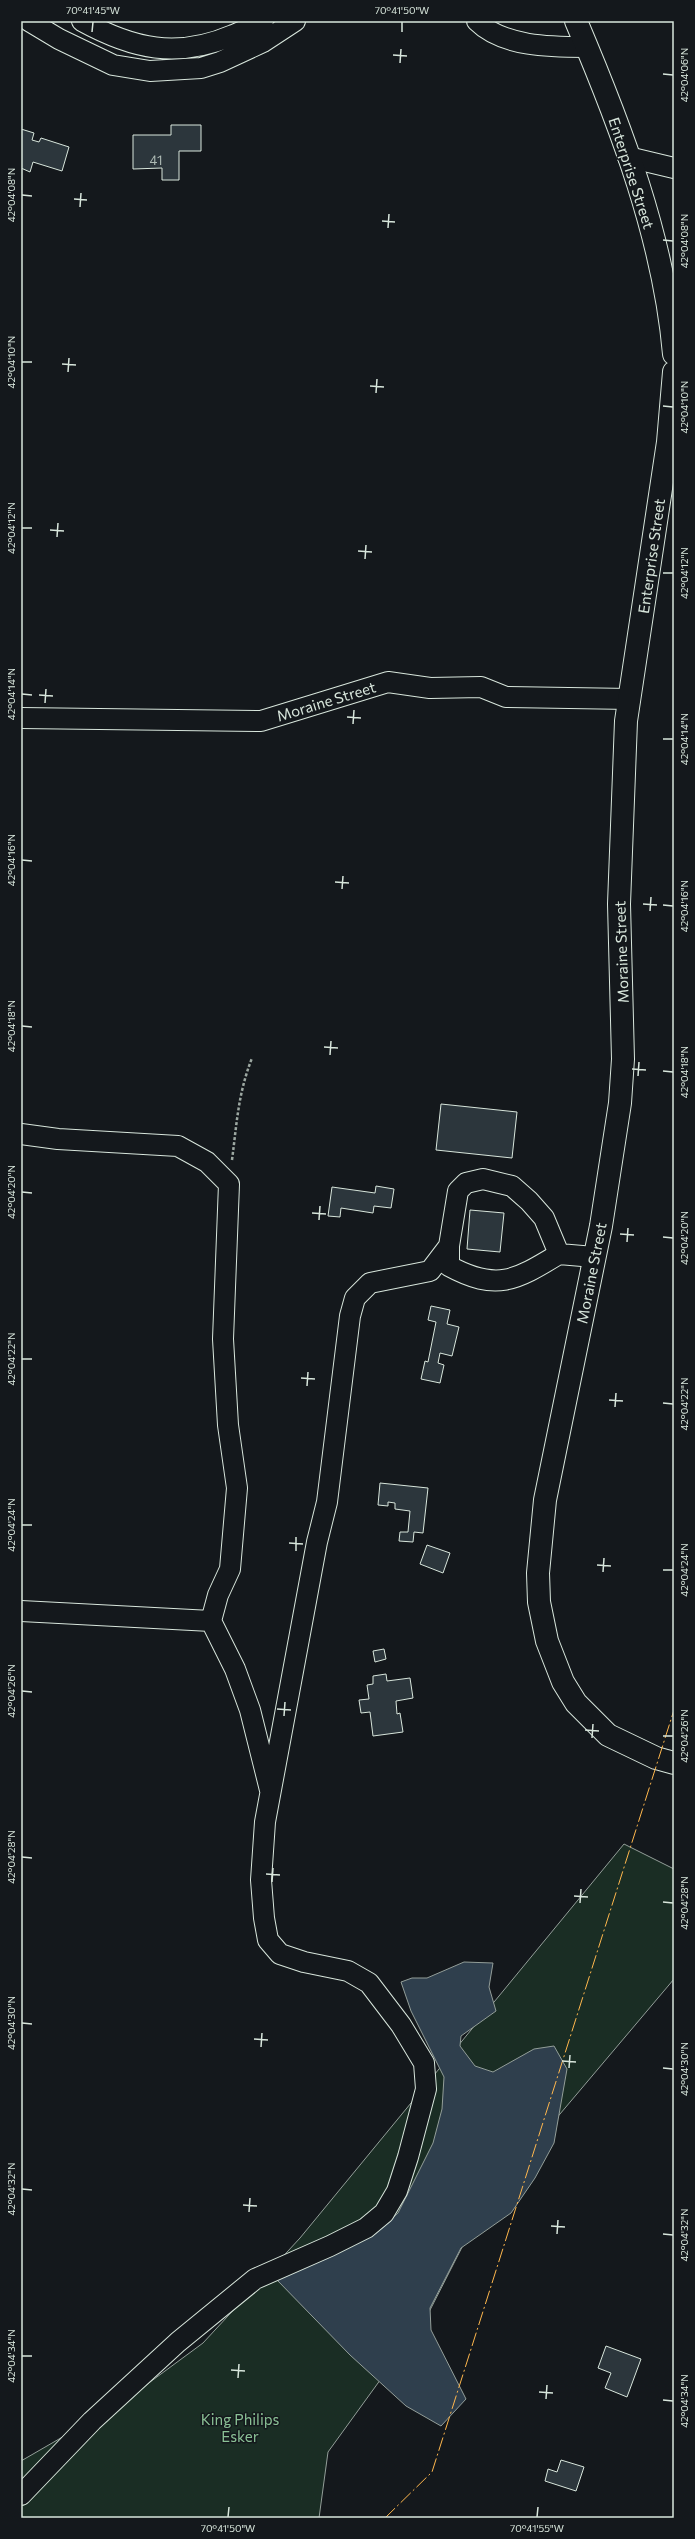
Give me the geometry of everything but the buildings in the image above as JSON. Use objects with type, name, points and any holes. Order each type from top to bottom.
[{"type":"main road","name":"Enterprise Street","points":[[576,21],[628,157],[665,280],[674,354]]},
{"type":"main road","name":"Enterprise Street","points":[[628,707],[668,442],[674,372]]},
{"type":"main road","name":"Moraine Street","points":[[628,707],[618,904],[623,1059],[612,1167],[545,1500],[538,1567],[539,1602],[552,1656],[563,1682],[576,1703],[608,1735],[656,1758],[674,1763]]},
{"type":"street","points":[[29,21],[59,39],[113,65],[150,71],[201,68],[220,62],[263,42],[295,21]]},
{"type":"street","points":[[82,21],[130,43],[155,49],[190,48],[218,41],[263,21]]},
{"type":"street","points":[[476,21],[497,36],[518,41],[561,47],[586,47]]},
{"type":"street","points":[[493,21],[498,28],[518,41]]},
{"type":"street","points":[[150,71],[155,49]]},
{"type":"street","points":[[628,157],[674,168]]},
{"type":"street","name":"Moraine Street","points":[[21,718],[261,721],[388,682],[430,688],[481,687],[506,696],[628,707]]},
{"type":"street","points":[[21,1134],[66,1140],[178,1146],[207,1162],[229,1184],[222,1339],[228,1425],[237,1488],[230,1569],[218,1595],[211,1621],[235,1669],[250,1710],[271,1794]]},
{"type":"street","points":[[559,1254],[544,1218],[512,1186],[483,1179],[466,1183],[458,1191],[449,1246],[449,1266],[465,1275],[495,1282],[523,1276],[559,1254],[594,1258]]},
{"type":"street","points":[[21,2495],[92,2421],[184,2337],[255,2279],[366,2228],[384,2213],[397,2191],[426,2088],[424,2063],[401,2026],[369,1984],[348,1971],[304,1962],[280,1954],[268,1940],[261,1880],[265,1822],[317,1542],[327,1502],[350,1316],[355,1298],[370,1283],[430,1271],[449,1246]]},
{"type":"street","points":[[21,1611],[211,1621]]},
{"type":"path","points":[[229,1184],[236,1116],[244,1080],[252,1058]]},
{"type":"green space","name":"King Philips Esker","points":[[624,1844],[674,1869],[674,1979],[484,2204],[428,2314],[328,2452],[319,2518],[21,2518],[21,2461],[123,2402],[203,2343],[300,2238]]},
{"type":"water","points":[[464,1962],[493,1963],[489,1987],[496,2011],[461,2036],[460,2046],[475,2066],[493,2072],[534,2049],[554,2046],[567,2069],[554,2143],[535,2178],[511,2213],[461,2248],[430,2308],[431,2330],[466,2399],[441,2426],[406,2406],[350,2355],[277,2280],[378,2231],[398,2213],[433,2143],[442,2109],[444,2077],[411,2011],[401,1982],[412,1978],[427,1978]]},
{"type":"power","points":[[385,2518],[432,2472],[674,1710]]}]
